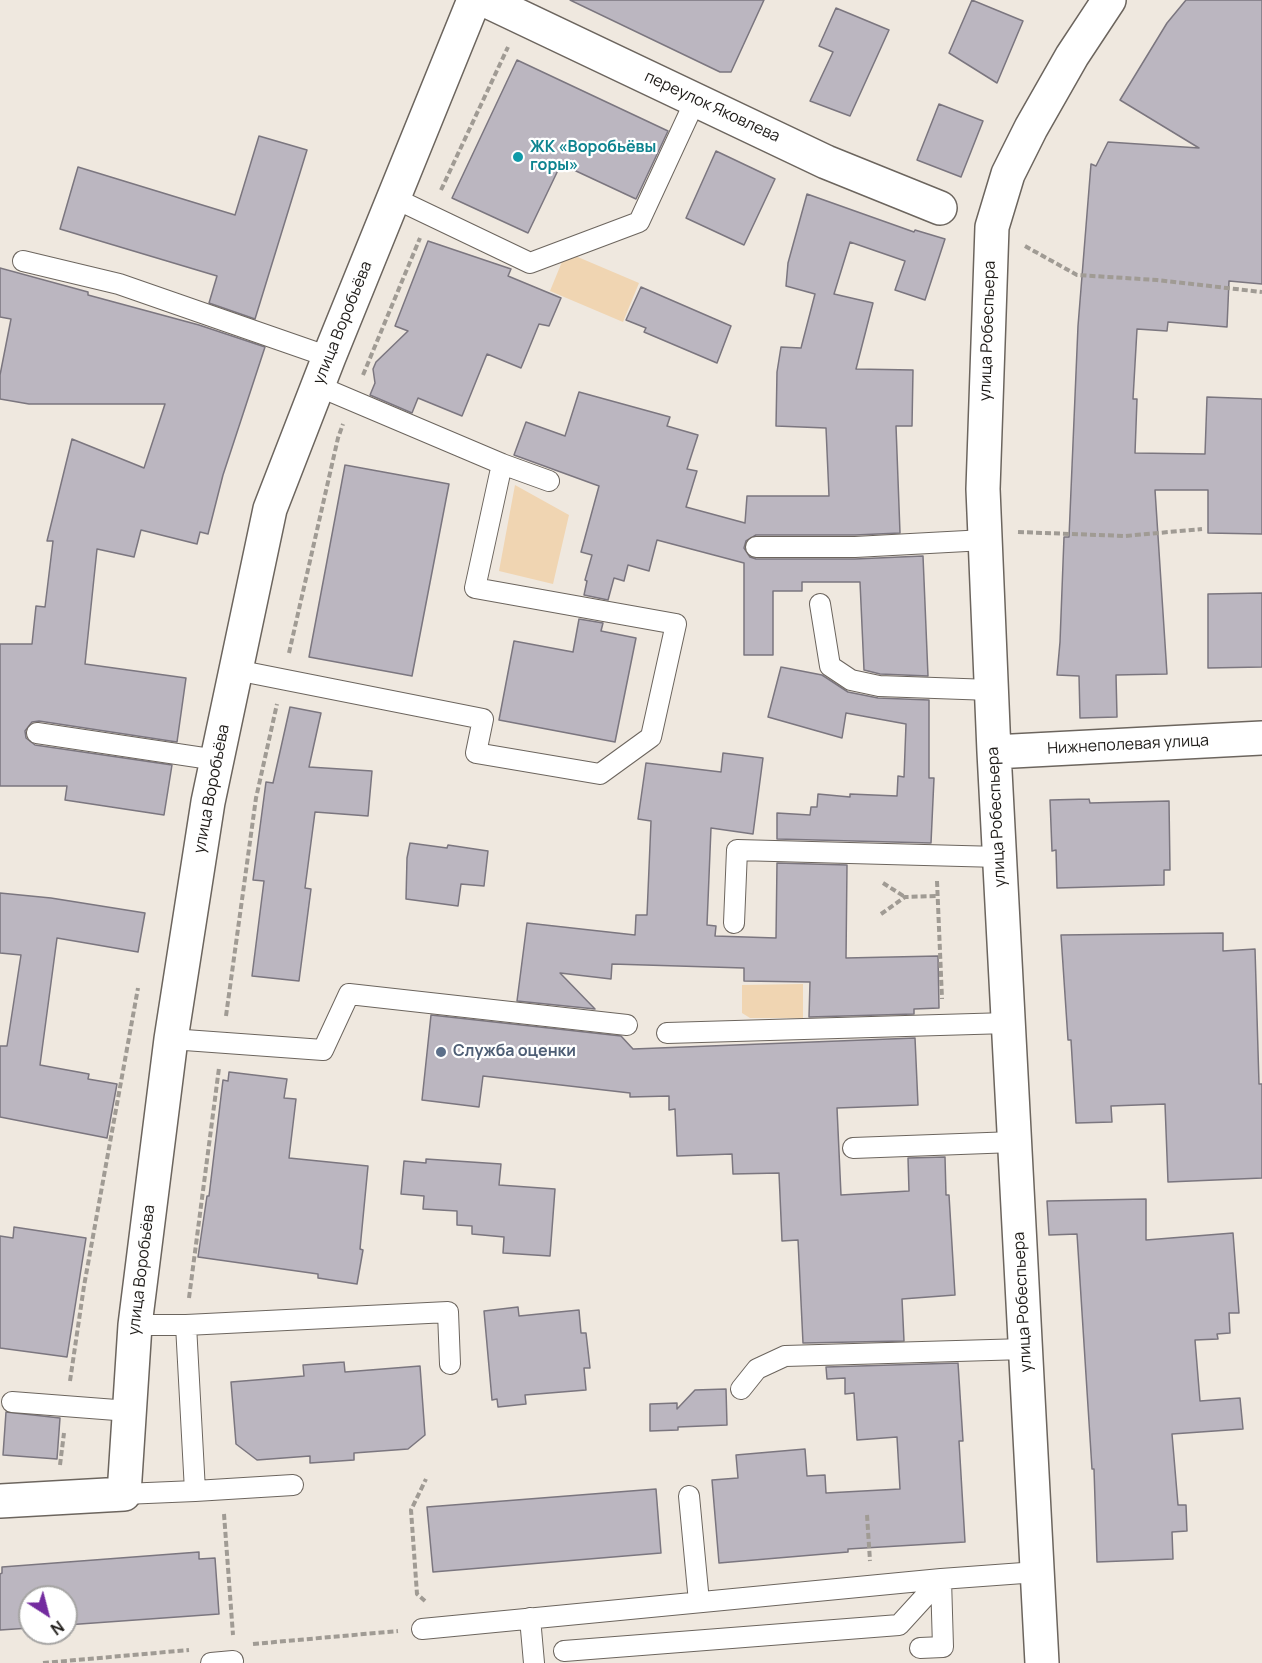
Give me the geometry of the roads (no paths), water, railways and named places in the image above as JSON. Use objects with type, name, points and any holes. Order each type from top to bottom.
[{"type":"street","name":"улица Воробьёва","points":[[124,1494],[135,1325],[171,1039],[208,802],[270,509],[474,0]]},
{"type":"street","name":"переулок Яковлева","points":[[486,0],[826,162],[940,208]]},
{"type":"street","name":"улица Робеспьера","points":[[1042,1663],[999,857],[983,489],[992,227],[1008,174],[1031,128],[1072,56],[1109,0]]},
{"type":"street","name":"Нижнеполевая улица","points":[[994,752],[1262,738]]},
{"type":"street","points":[[0,1501],[124,1494]]},
{"type":"lane","points":[[394,198],[530,263],[639,222],[696,99]]},
{"type":"lane","points":[[23,261],[119,284],[323,372],[502,464],[549,481]]},
{"type":"lane","points":[[236,670],[483,719],[476,753],[600,774],[651,737],[676,624],[475,588],[502,464]]},
{"type":"lane","points":[[756,547],[855,547],[985,535]]},
{"type":"lane","points":[[820,604],[830,666],[851,680],[879,686],[991,690]]},
{"type":"lane","points":[[37,733],[217,760]]},
{"type":"lane","points":[[734,923],[737,850],[999,857]]},
{"type":"lane","points":[[171,1039],[323,1050],[349,994],[627,1025]]},
{"type":"lane","points":[[667,1033],[1008,1023]]},
{"type":"lane","points":[[853,1148],[1014,1142]]},
{"type":"lane","points":[[135,1325],[186,1325],[448,1312],[450,1364]]},
{"type":"lane","points":[[186,1325],[195,1491]]},
{"type":"lane","points":[[741,1389],[757,1369],[785,1356],[1025,1349]]},
{"type":"lane","points":[[12,1402],[129,1411]]},
{"type":"lane","points":[[124,1494],[293,1485]]},
{"type":"lane","points":[[689,1496],[699,1602]]},
{"type":"lane","points":[[422,1629],[941,1579],[1037,1572]]},
{"type":"lane","points":[[920,1648],[944,1647],[941,1579]]},
{"type":"lane","points":[[564,1651],[899,1625],[941,1579]]},
{"type":"lane","points":[[530,1618],[534,1663]]},
{"type":"lane","points":[[211,1663],[233,1653]]},
{"type":"place","name":"ЖК «Воробьёвы горы»","points":[[518,157]]},
{"type":"place","name":"Служба оценки","points":[[441,1052]]}]
